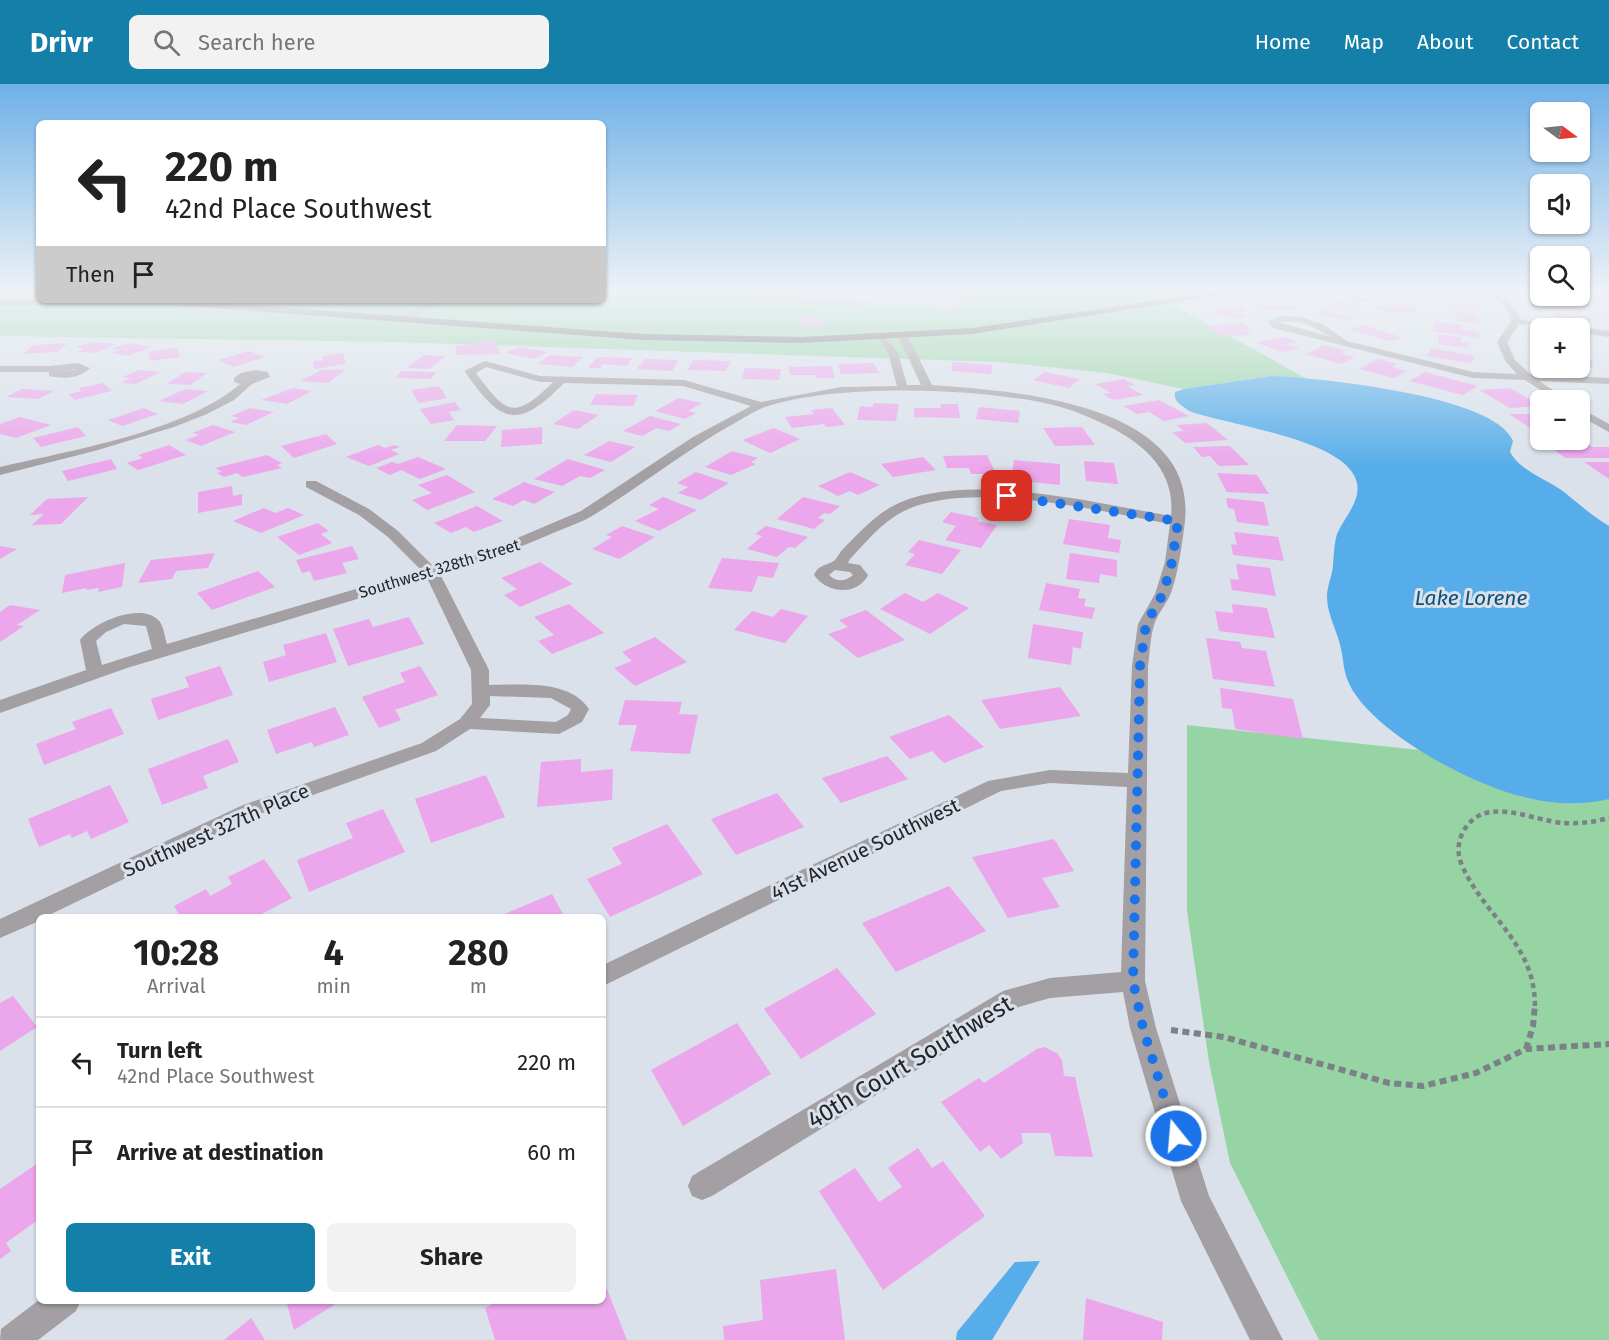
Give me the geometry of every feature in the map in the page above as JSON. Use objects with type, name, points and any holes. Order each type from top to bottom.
[{"type":"street","points":[[892,351],[903,388]]},
{"type":"street","points":[[910,351],[928,388]]},
{"type":"street","points":[[1376,351],[1467,374],[1609,381]]},
{"type":"street","points":[[1504,351],[1507,360],[1547,390]]},
{"type":"street","points":[[561,380],[530,408],[506,410],[497,406],[470,372],[478,365],[492,364],[525,377],[684,383],[760,405],[841,390],[973,389],[1053,401],[1092,414],[1132,433],[1156,453],[1171,473],[1179,501],[1172,562],[1163,594],[1146,624],[1140,666],[1133,981],[1143,1028],[1196,1202],[1267,1340]]},
{"type":"street","points":[[0,369],[26,366],[57,369]]},
{"type":"street","points":[[0,471],[161,428],[222,402],[242,391],[248,382]]},
{"type":"street","name":"Southwest 328th Street","points":[[0,707],[95,672],[487,556],[585,514],[697,438],[760,405]]},
{"type":"street","points":[[1590,417],[1609,429]]},
{"type":"street","points":[[311,484],[364,512],[393,534],[432,573],[480,670],[482,698],[564,694],[578,703],[580,709],[576,718],[559,728],[466,723]]},
{"type":"street","points":[[840,565],[843,558],[874,526],[900,507],[928,497],[957,493],[1007,496],[1178,521]]},
{"type":"street","points":[[95,672],[88,640],[100,629],[121,621],[149,621],[153,624],[161,652]]},
{"type":"street","name":"Southwest 327th Place","points":[[0,929],[250,810],[429,747],[466,723],[482,698]]},
{"type":"street","name":"41st Avenue Southwest","points":[[606,975],[995,786],[1042,775],[1067,774],[1139,781]]},
{"type":"street","name":"40th Court Southwest","points":[[702,1186],[1012,998],[1050,988],[1133,981]]},
{"type":"street","points":[[12,1340],[60,1304]]},
{"type":"path","points":[[1526,1049],[1535,1026],[1536,999],[1526,958],[1517,939],[1462,872],[1456,850],[1459,835],[1484,813],[1498,811],[1560,823],[1579,824],[1609,818]]},
{"type":"path","points":[[1143,1028],[1224,1037],[1389,1083],[1423,1086],[1476,1073],[1526,1049],[1609,1044]]},
{"type":"green space","points":[[655,351],[1256,351],[1307,379],[1272,376],[1184,389],[1107,373],[1000,362]]},
{"type":"green space","points":[[1187,725],[1419,750],[1483,782],[1522,797],[1609,799],[1609,1340],[1319,1340],[1230,1163],[1209,1062],[1187,911]]},
{"type":"water","name":"Lake Lorene","points":[[1272,376],[1364,385],[1441,401],[1474,412],[1499,425],[1513,441],[1510,452],[1514,459],[1557,487],[1609,526],[1609,799],[1566,803],[1545,801],[1502,791],[1448,767],[1393,732],[1370,712],[1354,692],[1345,672],[1340,643],[1327,597],[1337,534],[1354,504],[1358,489],[1352,472],[1340,460],[1322,450],[1300,441],[1189,411],[1175,398],[1175,392],[1184,389]]},
{"type":"water","points":[[1040,1261],[992,1340],[956,1340],[957,1332],[1015,1262]]},
{"type":"building","points":[[27,351],[59,351],[57,352],[22,354]]},
{"type":"building","points":[[79,351],[102,351],[96,353],[77,352]]},
{"type":"building","points":[[118,351],[142,351],[128,356],[111,353]]},
{"type":"building","points":[[178,351],[180,357],[151,361],[148,352]]},
{"type":"building","points":[[249,351],[265,357],[234,367],[218,360]]},
{"type":"building","points":[[456,351],[499,351],[500,354],[457,355]]},
{"type":"building","points":[[511,351],[548,352],[534,359],[505,353]]},
{"type":"building","points":[[1313,351],[1346,351],[1341,354],[1355,357],[1342,364],[1305,354]]},
{"type":"building","points":[[1430,351],[1445,351],[1475,356],[1471,363],[1427,356]]},
{"type":"building","points":[[343,353],[346,364],[314,369],[313,361],[323,360],[323,356]]},
{"type":"building","points":[[424,355],[446,356],[429,369],[407,368]]},
{"type":"building","points":[[549,355],[583,357],[573,367],[538,364]]},
{"type":"building","points":[[597,357],[632,358],[627,366],[603,364],[600,368],[588,368]]},
{"type":"building","points":[[645,359],[679,360],[672,371],[637,369]]},
{"type":"building","points":[[1377,359],[1398,364],[1392,367],[1407,371],[1395,378],[1359,369]]},
{"type":"building","points":[[693,360],[731,361],[726,371],[688,370]]},
{"type":"building","points":[[953,362],[993,365],[991,374],[951,371]]},
{"type":"building","points":[[874,363],[879,373],[841,374],[838,364]]},
{"type":"building","points":[[832,366],[835,378],[790,375],[789,367]]},
{"type":"building","points":[[745,368],[781,369],[779,380],[742,379]]},
{"type":"building","points":[[323,369],[345,370],[328,383],[300,381]]},
{"type":"building","points":[[138,370],[161,372],[136,384],[121,383],[130,378],[123,377]]},
{"type":"building","points":[[402,371],[437,372],[431,379],[395,378]]},
{"type":"building","points":[[185,372],[207,373],[190,385],[167,384]]},
{"type":"building","points":[[1045,372],[1080,379],[1069,388],[1033,380]]},
{"type":"building","points":[[1425,372],[1478,386],[1463,395],[1409,381]]},
{"type":"building","points":[[1124,379],[1135,385],[1127,386],[1143,395],[1114,400],[1102,394],[1111,393],[1095,384]]},
{"type":"building","points":[[103,383],[112,391],[74,400],[69,394],[81,391],[79,388]]},
{"type":"building","points":[[439,386],[447,398],[419,403],[411,390]]},
{"type":"building","points":[[293,388],[312,391],[287,404],[261,400]]},
{"type":"building","points":[[1510,388],[1530,399],[1530,407],[1510,408],[1479,390]]},
{"type":"building","points":[[22,389],[54,391],[38,399],[6,397]]},
{"type":"building","points":[[185,389],[208,391],[183,404],[159,401]]},
{"type":"building","points":[[596,394],[638,395],[633,406],[590,405]]},
{"type":"building","points":[[679,398],[702,403],[688,411],[696,413],[685,419],[655,411]]},
{"type":"building","points":[[1159,400],[1189,416],[1164,421],[1149,412],[1137,414],[1123,406]]},
{"type":"building","points":[[455,402],[461,410],[449,412],[454,420],[431,424],[420,409]]},
{"type":"building","points":[[873,403],[899,404],[896,421],[857,420],[860,406],[873,407]]},
{"type":"building","points":[[940,404],[958,404],[960,418],[914,417],[914,408],[941,408]]},
{"type":"building","points":[[979,407],[1020,411],[1018,423],[976,419]]},
{"type":"building","points":[[144,408],[158,414],[122,426],[108,420]]},
{"type":"building","points":[[250,408],[274,412],[246,425],[230,422],[239,418],[231,416]]},
{"type":"building","points":[[832,408],[845,425],[826,427],[824,424],[792,428],[785,417],[814,414],[811,410]]},
{"type":"building","points":[[574,410],[599,415],[578,429],[553,424]]},
{"type":"building","points":[[1509,414],[1530,414],[1530,428]]},
{"type":"building","points":[[650,416],[681,424],[669,431],[657,428],[642,436],[623,431]]},
{"type":"building","points":[[20,417],[51,425],[16,438],[0,434],[0,424]]},
{"type":"building","points":[[1207,423],[1228,440],[1185,443],[1172,432],[1184,431],[1176,425]]},
{"type":"building","points":[[213,425],[235,432],[201,446],[185,440],[199,435],[192,433]]},
{"type":"building","points":[[457,425],[497,426],[485,441],[444,441]]},
{"type":"building","points":[[78,427],[86,436],[41,447],[33,438]]},
{"type":"building","points":[[542,427],[542,444],[501,447],[502,430]]},
{"type":"building","points":[[1082,427],[1095,445],[1055,446],[1043,428]]},
{"type":"building","points":[[774,428],[800,439],[770,453],[742,440]]},
{"type":"building","points":[[326,434],[337,444],[294,458],[281,446]]},
{"type":"building","points":[[609,441],[635,447],[611,462],[584,455]]},
{"type":"building","points":[[169,445],[186,455],[138,470],[127,463],[143,458],[138,455]]},
{"type":"building","points":[[378,445],[385,448],[394,445],[400,447],[391,450],[399,454],[369,466],[346,457]]},
{"type":"building","points":[[1590,445],[1609,447],[1609,458],[1565,458],[1555,450],[1590,450]]},
{"type":"building","points":[[1230,446],[1249,465],[1219,466],[1210,456],[1202,457],[1193,447]]},
{"type":"building","points":[[732,451],[758,458],[751,462],[756,464],[731,475],[705,467]]},
{"type":"building","points":[[267,455],[282,463],[277,465],[282,468],[243,477],[237,473],[224,477],[217,473],[222,472],[215,468]]},
{"type":"building","points":[[987,455],[996,474],[971,474],[969,468],[947,468],[943,456]]},
{"type":"building","points":[[418,457],[446,469],[420,479],[401,470],[390,475],[376,468],[392,462],[398,464]]},
{"type":"building","points":[[923,457],[936,470],[893,477],[881,464]]},
{"type":"building","points":[[111,459],[117,469],[68,481],[62,471]]},
{"type":"building","points":[[568,459],[605,470],[590,478],[580,476],[562,486],[534,479]]},
{"type":"building","points":[[1014,460],[1060,464],[1060,485],[1031,482],[1031,476],[1012,474]]},
{"type":"building","points":[[1084,461],[1114,463],[1118,484],[1086,481]]},
{"type":"building","points":[[1584,462],[1609,462],[1609,479]]},
{"type":"building","points":[[696,472],[729,483],[701,500],[678,493],[688,487],[677,483]]},
{"type":"building","points":[[850,472],[880,485],[858,495],[850,491],[838,496],[818,486]]},
{"type":"building","points":[[1217,473],[1257,475],[1269,494],[1227,492]]},
{"type":"building","points":[[447,475],[475,492],[427,510],[412,500],[432,493],[418,485]]},
{"type":"building","points":[[524,482],[555,492],[534,504],[524,500],[513,506],[492,499]]},
{"type":"building","points":[[232,486],[233,496],[242,494],[242,505],[198,513],[198,492]]},
{"type":"building","points":[[88,497],[61,524],[32,525],[44,514],[30,515],[47,499]]},
{"type":"building","points":[[663,497],[697,510],[659,531],[635,521],[659,509],[649,505]]},
{"type":"building","points":[[803,497],[840,506],[830,514],[824,513],[818,518],[825,520],[814,529],[777,519]]},
{"type":"building","points":[[1226,498],[1264,502],[1269,526],[1237,522],[1234,509],[1228,508]]},
{"type":"building","points":[[477,506],[503,521],[474,532],[466,527],[451,533],[434,523]]},
{"type":"building","points":[[264,508],[275,513],[288,508],[304,515],[261,533],[233,521]]},
{"type":"building","points":[[951,512],[979,518],[977,521],[997,525],[981,548],[945,540],[956,526],[942,522]]},
{"type":"building","points":[[1069,519],[1110,525],[1108,538],[1121,540],[1119,553],[1063,544]]},
{"type":"building","points":[[318,523],[329,531],[321,534],[332,543],[299,555],[277,537]]},
{"type":"building","points":[[622,526],[655,537],[619,559],[592,549],[612,537],[606,535]]},
{"type":"building","points":[[766,526],[808,537],[795,548],[789,547],[777,557],[747,549],[762,536],[755,534]]},
{"type":"building","points":[[1234,532],[1278,537],[1284,561],[1233,555],[1231,544],[1237,545]]},
{"type":"building","points":[[919,540],[961,550],[942,574],[905,565],[915,554],[908,552]]},
{"type":"building","points":[[0,546],[17,549],[0,559]]},
{"type":"building","points":[[352,546],[359,559],[342,563],[347,573],[314,581],[310,571],[302,573],[296,560]]},
{"type":"building","points":[[215,553],[208,568],[176,571],[172,579],[138,583],[151,560]]},
{"type":"building","points":[[1070,553],[1117,560],[1117,577],[1100,574],[1099,583],[1066,579]]},
{"type":"building","points":[[722,558],[779,563],[773,578],[758,576],[752,592],[708,588]]},
{"type":"building","points":[[540,562],[573,584],[520,607],[504,595],[517,589],[501,578]]},
{"type":"building","points":[[125,563],[122,587],[98,592],[99,588],[86,590],[87,588],[62,593],[65,575]]},
{"type":"building","points":[[1236,564],[1270,568],[1276,596],[1232,590],[1230,579],[1239,580]]},
{"type":"building","points":[[258,571],[275,587],[212,610],[197,593]]},
{"type":"building","points":[[1046,583],[1080,589],[1078,598],[1086,599],[1084,606],[1095,608],[1092,619],[1039,610]]},
{"type":"building","points":[[905,593],[923,602],[938,593],[969,608],[930,634],[880,609]]},
{"type":"building","points":[[569,604],[604,633],[552,654],[538,641],[554,635],[534,617]]},
{"type":"building","points":[[1232,604],[1267,608],[1275,638],[1219,631],[1215,611],[1233,613]]},
{"type":"building","points":[[10,605],[40,610],[17,625],[24,626],[0,642],[0,612]]},
{"type":"building","points":[[781,609],[808,616],[785,643],[734,630],[752,611],[773,617]]},
{"type":"building","points":[[866,610],[905,640],[858,658],[828,634],[848,627],[839,620]]},
{"type":"building","points":[[409,617],[424,644],[348,666],[333,629],[369,619],[373,627]]},
{"type":"building","points":[[1033,624],[1083,632],[1081,649],[1073,647],[1071,665],[1028,658]]},
{"type":"building","points":[[326,633],[337,662],[269,682],[263,662],[286,655],[283,645]]},
{"type":"building","points":[[655,637],[687,662],[635,686],[614,668],[632,661],[622,652]]},
{"type":"building","points":[[1206,638],[1240,642],[1242,648],[1266,651],[1275,687],[1213,679]]},
{"type":"building","points":[[220,666],[233,695],[158,720],[151,699],[189,687],[185,677]]},
{"type":"building","points":[[420,666],[438,695],[395,710],[401,720],[379,728],[362,697],[405,682],[400,673]]},
{"type":"building","points":[[1060,687],[1081,716],[1000,729],[981,700]]},
{"type":"building","points":[[1220,688],[1293,699],[1303,739],[1235,729],[1232,709],[1222,708]]},
{"type":"building","points":[[625,700],[682,702],[679,714],[698,715],[690,754],[630,751],[637,725],[618,725]]},
{"type":"building","points":[[335,707],[349,735],[314,747],[312,742],[276,754],[267,730]]},
{"type":"building","points":[[111,708],[124,734],[44,765],[36,744],[76,729],[72,722]]},
{"type":"building","points":[[949,715],[984,747],[944,763],[932,751],[910,759],[889,737]]},
{"type":"building","points":[[228,739],[239,762],[203,776],[208,788],[162,805],[148,769]]},
{"type":"building","points":[[887,756],[908,779],[841,803],[822,778]]},
{"type":"building","points":[[581,759],[581,772],[613,769],[612,800],[537,807],[541,762]]},
{"type":"building","points":[[486,775],[505,817],[431,843],[415,799]]},
{"type":"building","points":[[110,785],[129,822],[91,839],[87,831],[72,838],[70,834],[39,847],[28,819]]},
{"type":"building","points":[[777,793],[804,827],[736,855],[711,819]]},
{"type":"building","points":[[383,809],[405,852],[309,892],[297,860],[353,838],[346,823]]},
{"type":"building","points":[[667,824],[703,874],[610,917],[587,879],[622,864],[612,848]]},
{"type":"building","points":[[1054,839],[1074,871],[1042,878],[1060,907],[1008,918],[972,857]]},
{"type":"building","points":[[264,859],[292,898],[262,914],[179,914],[174,906],[206,889],[210,896],[232,884],[228,877]]},
{"type":"building","points":[[949,886],[986,931],[896,972],[862,923]]},
{"type":"building","points":[[552,894],[563,914],[505,914]]},
{"type":"building","points":[[837,968],[876,1014],[801,1059],[764,1009]]},
{"type":"building","points":[[13,996],[36,1028],[0,1051],[0,1003]]},
{"type":"building","points":[[737,1023],[771,1074],[683,1126],[651,1070]]},
{"type":"building","points":[[1044,1047],[1057,1053],[1062,1060],[1064,1076],[1075,1077],[1093,1157],[1055,1156],[1050,1133],[1021,1133],[1023,1143],[1001,1159],[989,1145],[980,1152],[941,1102],[979,1078],[984,1083],[1037,1049]]},
{"type":"building","points":[[918,1148],[932,1168],[943,1161],[985,1216],[883,1290],[819,1191],[855,1168],[879,1202],[902,1187],[888,1168]]},
{"type":"building","points":[[36,1164],[36,1221],[6,1243],[11,1251],[0,1259],[0,1189]]},
{"type":"building","points":[[836,1269],[845,1340],[724,1340],[723,1326],[763,1320],[760,1280]]},
{"type":"building","points":[[606,1290],[627,1340],[495,1340],[485,1308],[492,1304],[606,1304]]},
{"type":"building","points":[[1086,1298],[1163,1322],[1162,1340],[1083,1340]]},
{"type":"building","points":[[287,1304],[336,1304],[294,1330]]},
{"type":"building","points":[[251,1318],[265,1340],[224,1340]]},
{"type":"route","points":[[1007,496],[1178,521],[1172,562],[1163,594],[1146,624],[1140,666],[1133,981],[1143,1028],[1176,1136]]}]
